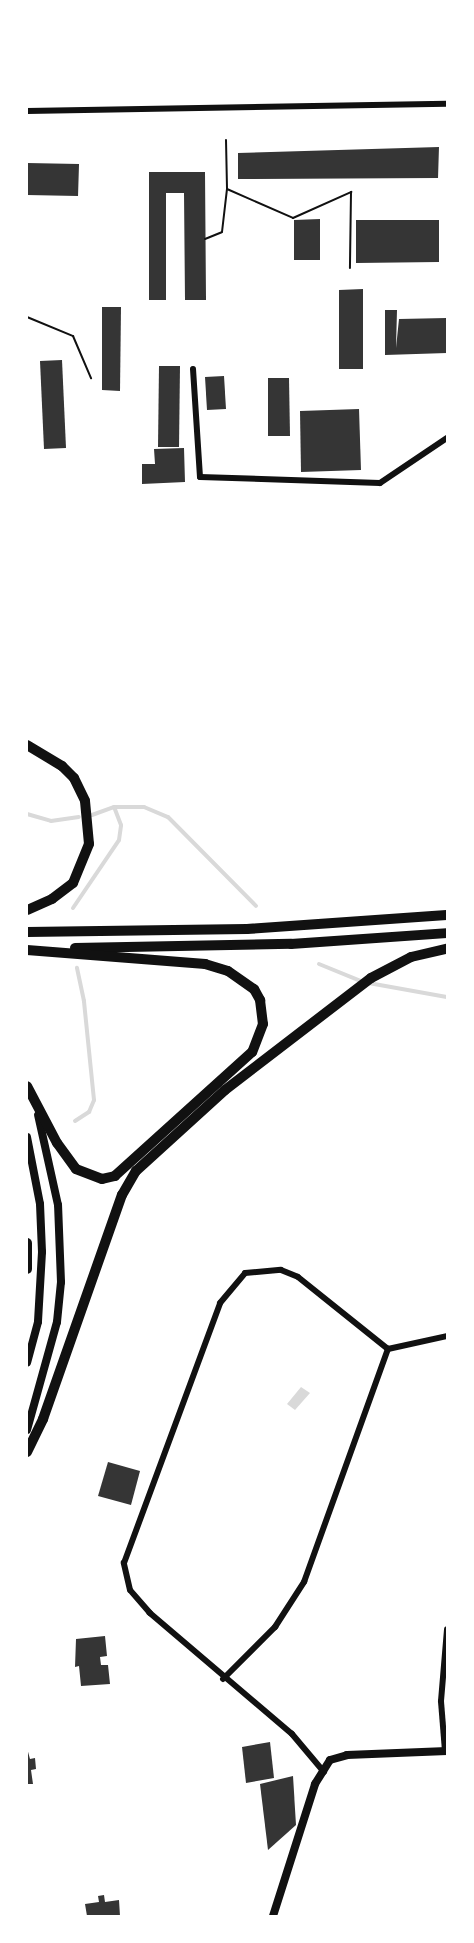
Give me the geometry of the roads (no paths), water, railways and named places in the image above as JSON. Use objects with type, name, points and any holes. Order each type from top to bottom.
[{"type":"highway","points":[[27,745],[62,766],[81,791],[88,816],[85,861],[73,883],[52,899],[27,910]]},
{"type":"highway","points":[[27,932],[247,929],[447,915]]},
{"type":"highway","points":[[27,950],[291,944],[447,933]]},
{"type":"highway","points":[[27,1452],[43,1419],[122,1195],[136,1171],[225,1090],[371,978],[411,957],[447,949]]},
{"type":"highway","points":[[27,950],[205,964],[228,970],[254,989],[260,1000],[263,1024],[252,1052],[115,1176],[102,1179],[76,1169],[66,1158],[27,1086]]},
{"type":"highway","points":[[27,1242],[27,1269]]},
{"type":"main road","points":[[27,1086],[44,1131],[52,1170],[62,1282],[57,1322],[27,1430]]},
{"type":"main road","points":[[27,1137],[40,1204],[42,1251],[38,1323],[27,1363]]},
{"type":"street","points":[[27,111],[447,104]]},
{"type":"street","points":[[193,369],[200,477],[380,483],[447,438]]},
{"type":"street","points":[[324,1772],[292,1734],[223,1679],[130,1590],[124,1563],[220,1303],[245,1273],[281,1270],[313,1288],[388,1349]]},
{"type":"street","points":[[388,1349],[447,1336]]},
{"type":"street","points":[[223,1679],[275,1627],[304,1582],[388,1349]]},
{"type":"street","points":[[273,1916],[315,1784],[330,1760],[347,1755],[446,1751],[441,1701],[447,1629]]},
{"type":"waterway","points":[[92,815],[114,807],[144,807],[168,817],[256,906]]},
{"type":"waterway","points":[[73,908],[119,840],[121,825],[114,807]]},
{"type":"waterway","points":[[27,814],[51,821],[79,817]]},
{"type":"waterway","points":[[319,964],[363,982],[447,997]]},
{"type":"waterway","points":[[75,1121],[89,1112],[94,1100],[84,1001],[77,968]]}]
